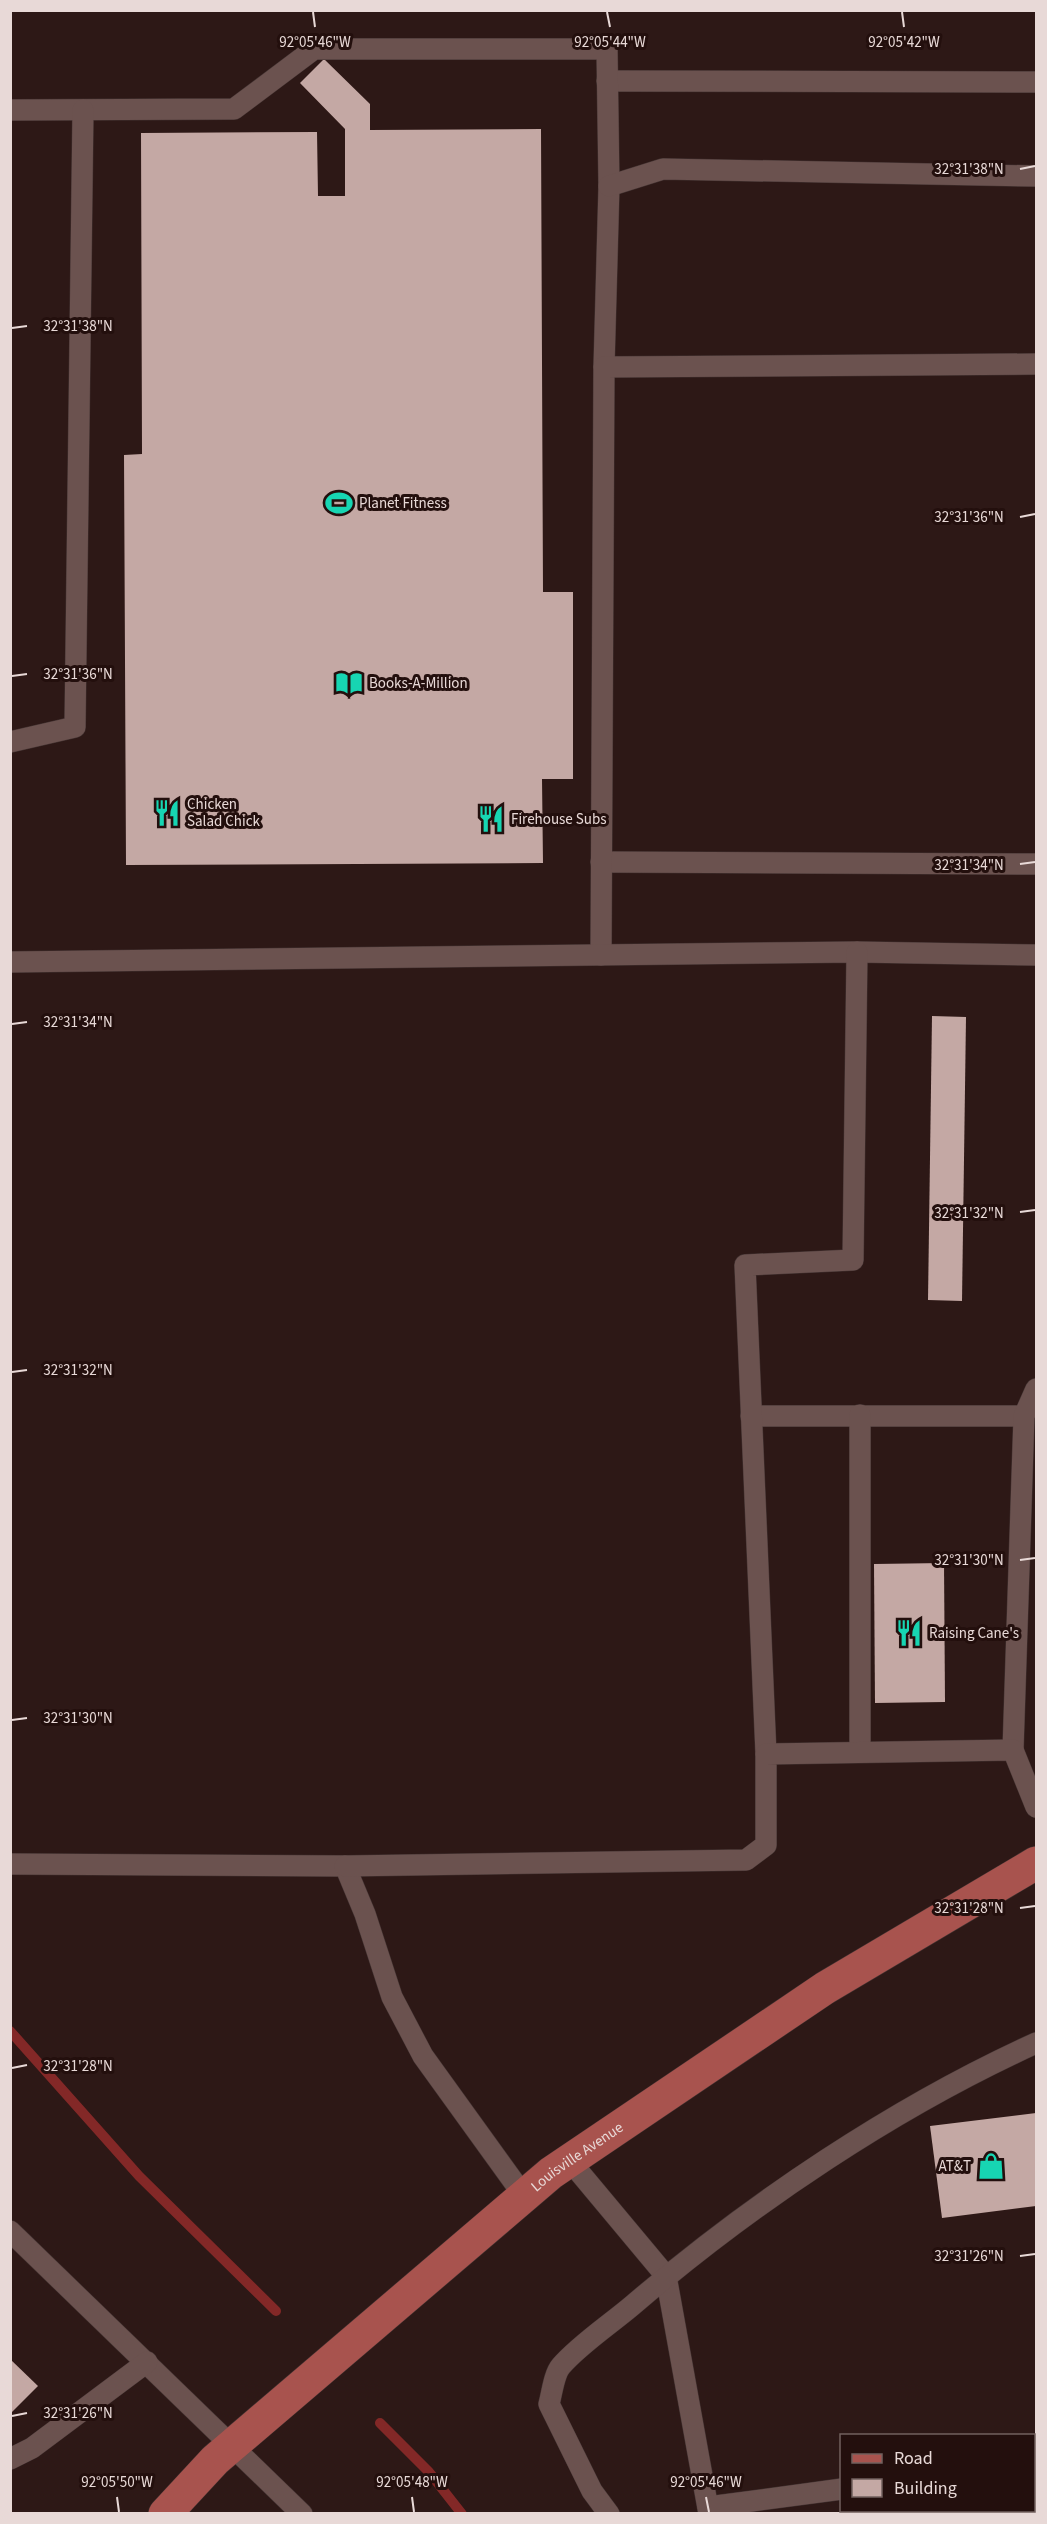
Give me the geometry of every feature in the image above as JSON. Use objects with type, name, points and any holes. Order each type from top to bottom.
[{"type":"main road","name":"Louisville Avenue","points":[[165,2514],[215,2460],[524,2196],[570,2161],[825,1988],[1036,1863]]},
{"type":"lane","points":[[10,110],[234,109],[314,49],[607,49],[609,186],[604,368],[601,956]]},
{"type":"lane","points":[[607,81],[1036,82]]},
{"type":"lane","points":[[10,742],[75,728],[83,110]]},
{"type":"lane","points":[[609,186],[663,169],[1036,176]]},
{"type":"lane","points":[[604,368],[1036,364]]},
{"type":"lane","points":[[600,861],[1036,864]]},
{"type":"lane","points":[[10,1864],[345,1866],[746,1860],[766,1845],[766,1754],[745,1265],[853,1260],[857,952]]},
{"type":"lane","points":[[10,962],[857,952],[1036,955]]},
{"type":"lane","points":[[1036,1389],[1024,1416],[1013,1750],[1036,1808]]},
{"type":"lane","points":[[751,1416],[861,1414],[1024,1416]]},
{"type":"lane","points":[[860,1751],[861,1414]]},
{"type":"lane","points":[[766,1754],[1013,1750]]},
{"type":"lane","points":[[345,1866],[392,1997],[423,2056],[524,2196]]},
{"type":"lane","points":[[609,2514],[592,2492],[549,2404],[560,2367],[666,2276],[763,2204],[869,2134],[977,2070],[1036,2043]]},
{"type":"lane","points":[[570,2161],[666,2276],[709,2510],[840,2489]]},
{"type":"lane","points":[[10,2231],[234,2445],[302,2514]]},
{"type":"lane","points":[[10,2459],[41,2442],[147,2362]]},
{"type":"building","points":[[324,59],[370,104],[370,130],[541,129],[543,592],[573,592],[573,779],[542,779],[543,863],[126,865],[124,455],[142,454],[141,133],[317,132],[318,196],[345,196],[345,129],[300,83]]},
{"type":"building","points":[[932,1016],[966,1017],[962,1301],[928,1300]]},
{"type":"building","name":"Raising Cane's","points":[[944,1563],[945,1702],[875,1703],[874,1564]]},
{"type":"building","points":[[1036,2113],[1036,2206],[942,2218],[930,2126]]},
{"type":"building","points":[[10,2359],[38,2386],[10,2414]]},
{"type":"building","points":[[1036,2510],[1036,2514],[895,2514],[894,2512],[1035,2512]]},
{"type":"waterway","points":[[10,2031],[139,2176],[276,2311]]},
{"type":"waterway","points":[[380,2423],[429,2472],[462,2514]]},
{"type":"place","name":"Planet Fitness","points":[[339,503]]},
{"type":"place","name":"Books-A-Million","points":[[349,683]]},
{"type":"place","name":"Chicken Salad Chick","points":[[167,813]]},
{"type":"place","name":"Firehouse Subs","points":[[491,819]]},
{"type":"place","name":"Raising Cane's","points":[[909,1633]]},
{"type":"place","name":"AT&T","points":[[991,2166]]}]
